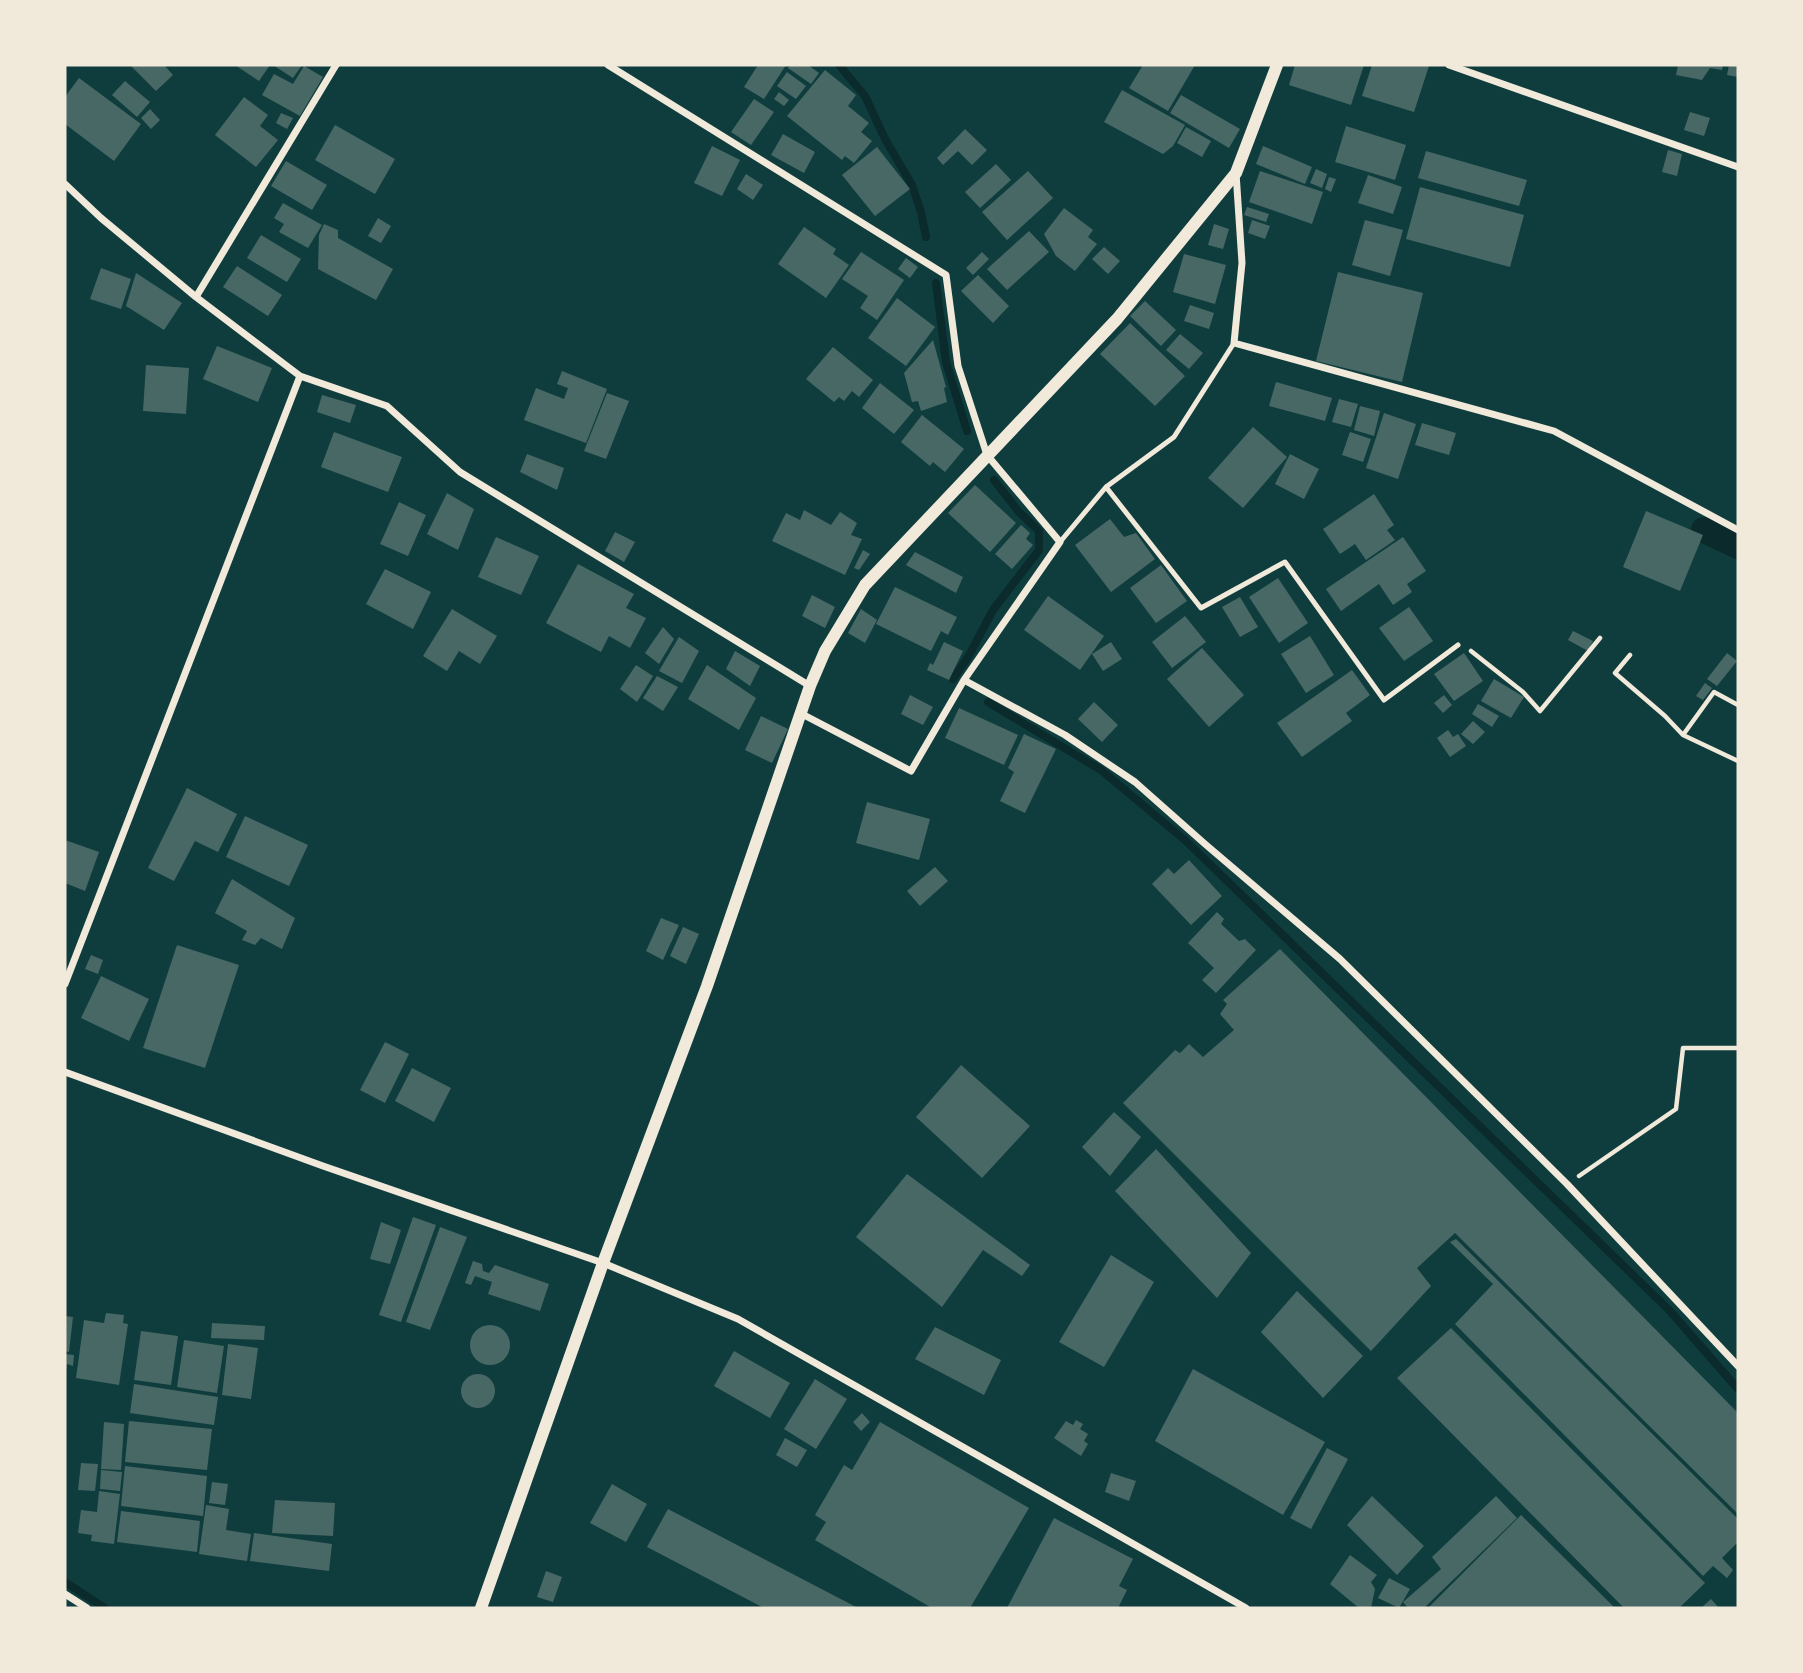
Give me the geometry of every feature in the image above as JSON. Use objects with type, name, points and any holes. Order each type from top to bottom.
[{"type":"street","points":[[196,297],[336,65]]},
{"type":"street","points":[[608,65],[946,275],[958,366],[987,455],[1060,542],[964,680],[911,771],[802,714]]},
{"type":"street","points":[[481,1608],[603,1263],[707,986],[810,686],[825,651],[865,585],[1116,319],[1236,173],[1278,65]]},
{"type":"street","points":[[1449,65],[1738,167]]},
{"type":"street","points":[[1236,173],[1242,263],[1234,343],[1554,431],[1738,530]]},
{"type":"street","points":[[65,184],[101,218],[196,297],[300,376],[387,406],[460,472],[810,686]]},
{"type":"street","points":[[65,984],[300,376]]},
{"type":"street","points":[[964,680],[1065,735],[1135,782],[1340,959],[1567,1185],[1738,1366]]},
{"type":"street","points":[[65,1072],[323,1166],[603,1263],[738,1319],[1246,1608]]},
{"type":"street","points":[[65,1594],[87,1608]]},
{"type":"lane","points":[[1060,542],[1106,487],[1174,437],[1234,343]]},
{"type":"lane","points":[[1106,487],[1201,608],[1285,562],[1384,700],[1458,645]]},
{"type":"path","points":[[1458,645],[1461,642],[1523,692],[1540,710],[1600,638]]},
{"type":"path","points":[[1630,655],[1615,673],[1683,735],[1738,761]]},
{"type":"path","points":[[1683,735],[1714,692],[1738,705]]},
{"type":"path","points":[[1567,1185],[1676,1109],[1683,1048],[1738,1048]]},
{"type":"building","points":[[130,65],[164,65],[173,75],[156,91]]},
{"type":"building","points":[[235,65],[270,65],[259,81]]},
{"type":"building","points":[[273,65],[302,65],[293,78]]},
{"type":"building","points":[[758,65],[786,65],[764,99],[744,87]]},
{"type":"building","points":[[790,65],[808,65],[819,73],[811,84],[788,68]]},
{"type":"building","points":[[1143,65],[1195,65],[1168,111],[1129,88]]},
{"type":"building","points":[[1295,65],[1364,65],[1351,105],[1289,85]]},
{"type":"building","points":[[1372,65],[1429,66],[1414,112],[1362,96]]},
{"type":"building","points":[[1678,65],[1723,65],[1722,70],[1710,68],[1702,80],[1676,75]]},
{"type":"building","points":[[1729,65],[1738,65],[1738,77],[1727,75]]},
{"type":"building","points":[[304,66],[323,77],[300,116],[262,95],[274,74],[293,84]]},
{"type":"building","points":[[825,70],[856,95],[848,106],[869,123],[861,132],[872,141],[854,163],[845,156],[842,160],[787,116]]},
{"type":"building","points":[[787,72],[806,86],[796,99],[777,86]]},
{"type":"building","points":[[79,78],[141,124],[114,161],[65,124],[65,97]]},
{"type":"building","points":[[125,81],[150,102],[137,117],[112,95]]},
{"type":"building","points":[[1122,90],[1185,125],[1173,146],[1163,154],[1104,122]]},
{"type":"building","points":[[779,92],[789,100],[784,106],[774,99]]},
{"type":"building","points":[[1181,95],[1240,129],[1229,148],[1170,113]]},
{"type":"building","points":[[244,97],[268,115],[260,126],[278,140],[256,167],[215,135]]},
{"type":"building","points":[[754,99],[774,112],[751,145],[731,132]]},
{"type":"building","points":[[150,109],[160,120],[151,129],[141,118]]},
{"type":"building","points":[[1690,112],[1710,118],[1704,136],[1684,130]]},
{"type":"building","points":[[281,113],[293,118],[287,129],[276,123]]},
{"type":"building","points":[[335,125],[395,159],[375,194],[315,160]]},
{"type":"building","points":[[1346,126],[1406,145],[1395,180],[1335,162]]},
{"type":"building","points":[[1186,127],[1211,141],[1202,157],[1177,143]]},
{"type":"building","points":[[965,129],[987,150],[972,165],[958,151],[943,165],[937,158]]},
{"type":"building","points":[[783,134],[815,152],[804,173],[771,155]]},
{"type":"building","points":[[712,146],[740,160],[722,196],[694,183]]},
{"type":"building","points":[[1263,146],[1312,167],[1305,184],[1256,164]]},
{"type":"building","points":[[877,147],[910,189],[875,216],[842,175]]},
{"type":"building","points":[[1668,150],[1682,154],[1677,176],[1662,172]]},
{"type":"building","points":[[1426,151],[1527,180],[1519,206],[1418,178]]},
{"type":"building","points":[[286,161],[327,185],[312,210],[271,186]]},
{"type":"building","points":[[996,164],[1011,180],[980,208],[965,192]]},
{"type":"building","points":[[1316,169],[1327,174],[1322,188],[1310,183]]},
{"type":"building","points":[[1028,171],[1053,198],[1007,240],[982,212]]},
{"type":"building","points":[[1260,171],[1323,192],[1312,224],[1249,202]]},
{"type":"building","points":[[746,174],[763,185],[753,200],[737,189]]},
{"type":"building","points":[[1368,175],[1402,187],[1393,214],[1358,203]]},
{"type":"building","points":[[1329,177],[1336,179],[1331,192],[1325,189]]},
{"type":"building","points":[[1420,187],[1524,215],[1510,267],[1406,239]]},
{"type":"building","points":[[283,203],[322,225],[308,248],[279,232],[284,224],[274,218]]},
{"type":"building","points":[[1247,207],[1269,214],[1266,222],[1244,215]]},
{"type":"building","points":[[1064,208],[1093,230],[1088,237],[1097,244],[1075,271],[1056,256],[1044,234]]},
{"type":"building","points":[[378,218],[391,226],[381,243],[368,236]]},
{"type":"building","points":[[1252,220],[1270,226],[1265,239],[1248,233]]},
{"type":"building","points":[[1365,220],[1403,230],[1390,276],[1352,265]]},
{"type":"building","points":[[324,224],[338,230],[338,238],[393,269],[376,300],[318,269],[319,235]]},
{"type":"building","points":[[1214,224],[1229,229],[1223,249],[1208,245]]},
{"type":"building","points":[[804,227],[836,249],[833,254],[849,265],[826,298],[778,264]]},
{"type":"building","points":[[1029,231],[1049,252],[1007,290],[987,269]]},
{"type":"building","points":[[261,235],[301,259],[287,282],[247,258]]},
{"type":"building","points":[[1104,247],[1120,261],[1108,274],[1092,259]]},
{"type":"building","points":[[861,252],[904,280],[877,320],[860,308],[868,296],[842,279]]},
{"type":"building","points":[[982,252],[989,259],[973,275],[966,268]]},
{"type":"building","points":[[1184,254],[1226,265],[1215,304],[1173,292]]},
{"type":"building","points":[[906,258],[918,267],[910,278],[898,269]]},
{"type":"building","points":[[237,266],[282,295],[268,316],[223,287]]},
{"type":"building","points":[[101,268],[131,279],[121,309],[90,299]]},
{"type":"building","points":[[1338,272],[1423,293],[1402,382],[1316,361]]},
{"type":"building","points":[[136,273],[182,303],[164,330],[126,306]]},
{"type":"building","points":[[978,275],[1009,306],[993,323],[961,291]]},
{"type":"building","points":[[897,298],[935,327],[906,366],[868,338]]},
{"type":"building","points":[[1145,301],[1176,330],[1161,346],[1130,316]]},
{"type":"building","points":[[1190,305],[1214,313],[1209,329],[1184,321]]},
{"type":"building","points":[[1130,323],[1185,376],[1155,406],[1100,354]]},
{"type":"building","points":[[1180,334],[1203,353],[1189,369],[1166,350]]},
{"type":"building","points":[[933,340],[946,387],[947,402],[921,411],[918,401],[912,402],[904,373]]},
{"type":"building","points":[[217,346],[272,368],[258,402],[203,379]]},
{"type":"building","points":[[833,347],[873,380],[859,397],[852,391],[844,401],[839,397],[834,402],[806,379]]},
{"type":"building","points":[[146,365],[189,368],[186,414],[143,411]]},
{"type":"building","points":[[562,371],[607,389],[586,443],[524,420],[536,388],[564,399],[568,388],[557,384]]},
{"type":"building","points":[[1276,382],[1332,398],[1325,421],[1269,406]]},
{"type":"building","points":[[880,383],[914,410],[894,434],[862,408]]},
{"type":"building","points":[[607,393],[629,401],[606,459],[584,451]]},
{"type":"building","points":[[322,395],[356,405],[350,423],[317,412]]},
{"type":"building","points":[[1339,399],[1358,404],[1351,427],[1332,422]]},
{"type":"building","points":[[1360,406],[1380,411],[1374,436],[1354,430]]},
{"type":"building","points":[[1384,413],[1416,424],[1398,479],[1366,468]]},
{"type":"building","points":[[922,415],[964,449],[945,472],[933,462],[930,466],[901,442]]},
{"type":"building","points":[[1422,423],[1456,433],[1449,455],[1415,445]]},
{"type":"building","points":[[1253,427],[1287,457],[1243,508],[1208,478]]},
{"type":"building","points":[[334,432],[402,457],[388,492],[321,467]]},
{"type":"building","points":[[1350,432],[1371,439],[1363,462],[1342,455]]},
{"type":"building","points":[[527,454],[564,468],[557,490],[520,472]]},
{"type":"building","points":[[1290,454],[1319,469],[1304,499],[1275,484]]},
{"type":"building","points":[[975,485],[1016,523],[990,552],[948,513]]},
{"type":"building","points":[[447,493],[474,509],[458,550],[427,534]]},
{"type":"building","points":[[1374,494],[1394,525],[1387,530],[1395,540],[1366,560],[1355,544],[1340,554],[1323,529]]},
{"type":"building","points":[[399,502],[426,515],[408,556],[380,544]]},
{"type":"building","points":[[804,510],[831,525],[840,512],[857,523],[851,535],[862,539],[845,575],[772,541],[786,513],[800,520]]},
{"type":"building","points":[[1646,511],[1703,535],[1680,591],[1623,567]]},
{"type":"building","points":[[1110,519],[1124,537],[1136,533],[1155,559],[1111,592],[1075,545]]},
{"type":"building","points":[[1021,525],[1030,533],[1026,539],[1033,545],[1012,569],[995,554]]},
{"type":"building","points":[[615,532],[635,542],[624,562],[605,551]]},
{"type":"building","points":[[496,537],[539,556],[521,595],[478,577]]},
{"type":"building","points":[[1403,537],[1426,571],[1407,584],[1412,592],[1393,605],[1379,584],[1341,611],[1326,589]]},
{"type":"building","points":[[863,550],[870,554],[859,570],[854,568]]},
{"type":"building","points":[[915,552],[963,577],[956,593],[906,565]]},
{"type":"building","points":[[578,564],[634,594],[626,608],[646,618],[630,648],[609,636],[601,652],[546,623]]},
{"type":"building","points":[[1161,565],[1187,601],[1156,623],[1130,588]]},
{"type":"building","points":[[385,569],[431,592],[413,629],[366,604]]},
{"type":"building","points":[[1278,578],[1308,623],[1279,643],[1249,597]]},
{"type":"building","points":[[895,587],[957,617],[948,635],[941,631],[931,651],[876,624]]},
{"type":"building","points":[[812,595],[835,607],[825,628],[802,616]]},
{"type":"building","points":[[1048,596],[1104,636],[1080,670],[1024,630]]},
{"type":"building","points":[[1240,597],[1258,627],[1240,637],[1222,607]]},
{"type":"building","points":[[1409,607],[1433,641],[1404,661],[1379,628]]},
{"type":"building","points":[[452,609],[497,636],[480,664],[459,651],[447,671],[423,656]]},
{"type":"building","points":[[861,609],[877,620],[865,643],[848,633]]},
{"type":"building","points":[[1185,616],[1206,642],[1172,668],[1152,642]]},
{"type":"building","points":[[663,627],[674,639],[659,664],[645,653]]},
{"type":"building","points":[[1573,631],[1593,641],[1588,651],[1568,640]]},
{"type":"building","points":[[1310,636],[1334,675],[1306,693],[1281,654]]},
{"type":"building","points":[[679,637],[699,651],[682,683],[659,671]]},
{"type":"building","points":[[944,642],[963,651],[949,680],[927,670],[930,663],[933,665]]},
{"type":"building","points":[[1111,642],[1122,659],[1103,671],[1092,654]]},
{"type":"building","points":[[1202,648],[1244,695],[1209,727],[1167,679]]},
{"type":"building","points":[[735,651],[760,666],[750,686],[726,669]]},
{"type":"building","points":[[1464,653],[1483,681],[1454,701],[1434,674]]},
{"type":"building","points":[[1727,653],[1737,661],[1717,686],[1707,679]]},
{"type":"building","points":[[636,665],[653,676],[637,702],[620,689]]},
{"type":"building","points":[[707,665],[756,698],[739,730],[688,699]]},
{"type":"building","points":[[1352,670],[1370,695],[1346,713],[1352,721],[1302,757],[1277,723]]},
{"type":"building","points":[[657,676],[678,687],[663,711],[643,698]]},
{"type":"building","points":[[1494,679],[1524,697],[1511,718],[1481,701]]},
{"type":"building","points":[[1705,683],[1712,688],[1703,700],[1696,696]]},
{"type":"building","points":[[910,695],[933,707],[923,725],[901,714]]},
{"type":"building","points":[[1444,695],[1452,705],[1443,713],[1434,703]]},
{"type":"building","points":[[1094,702],[1118,725],[1102,742],[1078,719]]},
{"type":"building","points":[[1478,704],[1499,716],[1492,727],[1472,714]]},
{"type":"building","points":[[959,708],[1018,735],[1004,765],[945,738]]},
{"type":"building","points":[[761,716],[788,729],[772,763],[745,750]]},
{"type":"building","points":[[1473,721],[1485,732],[1473,744],[1461,734]]},
{"type":"building","points":[[1448,730],[1453,737],[1458,734],[1466,746],[1450,757],[1437,738]]},
{"type":"building","points":[[1024,734],[1056,749],[1025,813],[1000,801],[1014,772],[1008,768]]},
{"type":"building","points":[[187,788],[237,814],[218,852],[195,841],[174,881],[148,868]]},
{"type":"building","points":[[867,802],[930,819],[919,860],[856,843]]},
{"type":"building","points":[[245,816],[308,845],[289,886],[226,857]]},
{"type":"building","points":[[65,840],[99,852],[85,891],[65,883]]},
{"type":"building","points":[[1189,860],[1222,896],[1191,925],[1152,884],[1168,868],[1174,874]]},
{"type":"building","points":[[935,867],[948,881],[920,906],[907,891]]},
{"type":"building","points":[[232,879],[295,918],[282,949],[261,938],[255,945],[242,940],[247,931],[215,913]]},
{"type":"building","points":[[1217,912],[1224,919],[1221,924],[1239,941],[1245,939],[1256,950],[1216,993],[1202,980],[1214,968],[1188,943]]},
{"type":"building","points":[[661,918],[679,925],[663,960],[646,951]]},
{"type":"building","points":[[683,927],[699,934],[686,964],[670,956]]},
{"type":"building","points":[[177,945],[239,965],[205,1068],[143,1048]]},
{"type":"building","points":[[1280,949],[1738,1413],[1738,1514],[1455,1233],[1417,1268],[1431,1286],[1371,1351],[1123,1103],[1175,1050],[1180,1053],[1189,1044],[1203,1057],[1234,1030],[1220,1014],[1227,1004],[1223,1000]]},
{"type":"building","points":[[91,955],[103,960],[98,974],[85,969]]},
{"type":"building","points":[[101,976],[149,999],[129,1041],[81,1018]]},
{"type":"building","points":[[385,1042],[409,1054],[385,1103],[360,1090]]},
{"type":"building","points":[[961,1065],[1030,1126],[982,1178],[916,1117]]},
{"type":"building","points":[[412,1068],[451,1088],[434,1122],[395,1101]]},
{"type":"building","points":[[1114,1112],[1141,1137],[1110,1176],[1082,1147]]},
{"type":"building","points":[[1156,1149],[1251,1253],[1217,1298],[1115,1191]]},
{"type":"building","points":[[907,1174],[1030,1265],[1022,1276],[983,1250],[942,1307],[856,1237]]},
{"type":"building","points":[[413,1217],[436,1225],[401,1322],[379,1315]]},
{"type":"building","points":[[381,1222],[401,1230],[390,1264],[370,1259]]},
{"type":"building","points":[[440,1227],[467,1237],[430,1330],[406,1322]]},
{"type":"building","points":[[1456,1239],[1738,1519],[1738,1542],[1722,1558],[1733,1570],[1727,1578],[1713,1566],[1703,1576],[1455,1324],[1493,1284],[1450,1242]]},
{"type":"building","points":[[1111,1255],[1154,1282],[1104,1367],[1059,1342]]},
{"type":"building","points":[[473,1261],[482,1264],[483,1271],[489,1273],[495,1265],[549,1284],[540,1311],[488,1294],[492,1282],[475,1276],[471,1285],[465,1283]]},
{"type":"building","points":[[1297,1291],[1363,1356],[1323,1398],[1261,1332]]},
{"type":"building","points":[[106,1313],[124,1315],[123,1323],[128,1324],[119,1385],[76,1378],[84,1320],[104,1323]]},
{"type":"building","points":[[65,1316],[73,1317],[69,1352],[65,1351]]},
{"type":"building","points":[[212,1323],[265,1326],[264,1340],[211,1338]]},
{"type":"building","points":[[490,1325],[504,1331],[510,1345],[504,1359],[490,1365],[476,1359],[470,1345],[476,1331]]},
{"type":"building","points":[[935,1327],[1001,1360],[984,1395],[915,1359]]},
{"type":"building","points":[[1451,1328],[1705,1583],[1679,1608],[1624,1608],[1397,1378]]},
{"type":"building","points":[[141,1331],[178,1336],[171,1385],[134,1380]]},
{"type":"building","points":[[184,1340],[224,1346],[217,1393],[177,1387]]},
{"type":"building","points":[[228,1344],[258,1348],[251,1399],[222,1395]]},
{"type":"building","points":[[734,1351],[790,1383],[770,1418],[714,1386]]},
{"type":"building","points":[[65,1354],[74,1355],[73,1366],[67,1364],[66,1372],[65,1372]]},
{"type":"building","points":[[1193,1369],[1325,1442],[1283,1515],[1155,1441]]},
{"type":"building","points":[[478,1374],[490,1379],[495,1391],[490,1403],[478,1408],[466,1403],[461,1391],[466,1379]]},
{"type":"building","points":[[815,1379],[847,1399],[816,1449],[784,1429]]},
{"type":"building","points":[[134,1384],[218,1397],[214,1425],[130,1413]]},
{"type":"building","points":[[862,1413],[870,1422],[861,1431],[853,1422]]},
{"type":"building","points":[[1076,1420],[1083,1424],[1080,1429],[1088,1434],[1084,1441],[1088,1444],[1081,1456],[1054,1438],[1066,1421],[1073,1425]]},
{"type":"building","points":[[129,1421],[212,1429],[207,1470],[125,1462]]},
{"type":"building","points":[[104,1422],[124,1424],[121,1470],[101,1469]]},
{"type":"building","points":[[880,1422],[1029,1508],[970,1608],[932,1608],[815,1540],[826,1522],[815,1515],[844,1465],[852,1470]]},
{"type":"building","points":[[785,1438],[807,1450],[797,1467],[776,1455]]},
{"type":"building","points":[[1327,1448],[1348,1459],[1311,1529],[1290,1518]]},
{"type":"building","points":[[81,1463],[98,1464],[95,1491],[78,1490]]},
{"type":"building","points":[[125,1466],[207,1476],[203,1516],[121,1506]]},
{"type":"building","points":[[101,1470],[122,1472],[120,1491],[100,1489]]},
{"type":"building","points":[[1111,1473],[1136,1481],[1129,1501],[1105,1492]]},
{"type":"building","points":[[212,1482],[228,1484],[225,1505],[209,1503]]},
{"type":"building","points":[[612,1484],[647,1504],[626,1542],[590,1523]]},
{"type":"building","points":[[99,1491],[120,1494],[114,1544],[91,1541],[92,1535],[78,1533],[81,1510],[97,1512]]},
{"type":"building","points":[[1372,1496],[1424,1546],[1397,1575],[1347,1525]]},
{"type":"building","points":[[1496,1496],[1517,1518],[1424,1608],[1408,1608],[1403,1602],[1441,1569],[1432,1557]]},
{"type":"building","points":[[275,1500],[335,1503],[333,1536],[272,1533]]},
{"type":"building","points":[[206,1505],[229,1509],[226,1530],[251,1534],[247,1561],[199,1554]]},
{"type":"building","points":[[668,1509],[858,1608],[764,1608],[647,1547]]},
{"type":"building","points":[[121,1511],[200,1521],[197,1552],[117,1542]]},
{"type":"building","points":[[1521,1515],[1615,1608],[1428,1608]]},
{"type":"building","points":[[1054,1518],[1133,1559],[1119,1586],[1127,1590],[1118,1608],[1007,1608]]},
{"type":"building","points":[[254,1533],[332,1544],[329,1571],[250,1561]]},
{"type":"building","points":[[1350,1555],[1377,1575],[1371,1582],[1375,1589],[1371,1608],[1359,1608],[1330,1584]]},
{"type":"building","points":[[546,1571],[562,1577],[553,1602],[537,1597]]},
{"type":"building","points":[[1389,1578],[1410,1589],[1399,1608],[1378,1598]]},
{"type":"building","points":[[1711,1599],[1719,1608],[1701,1608]]},
{"type":"waterway","points":[[839,65],[865,96],[885,139],[912,185],[926,237]]},
{"type":"waterway","points":[[936,283],[946,362],[967,431]]},
{"type":"waterway","points":[[953,679],[993,610],[1039,550],[1039,531],[1019,512],[994,480]]},
{"type":"waterway","points":[[1704,530],[1738,546]]},
{"type":"waterway","points":[[988,702],[1101,770],[1186,841],[1670,1311],[1738,1389]]},
{"type":"waterway","points":[[65,1582],[105,1608]]}]
